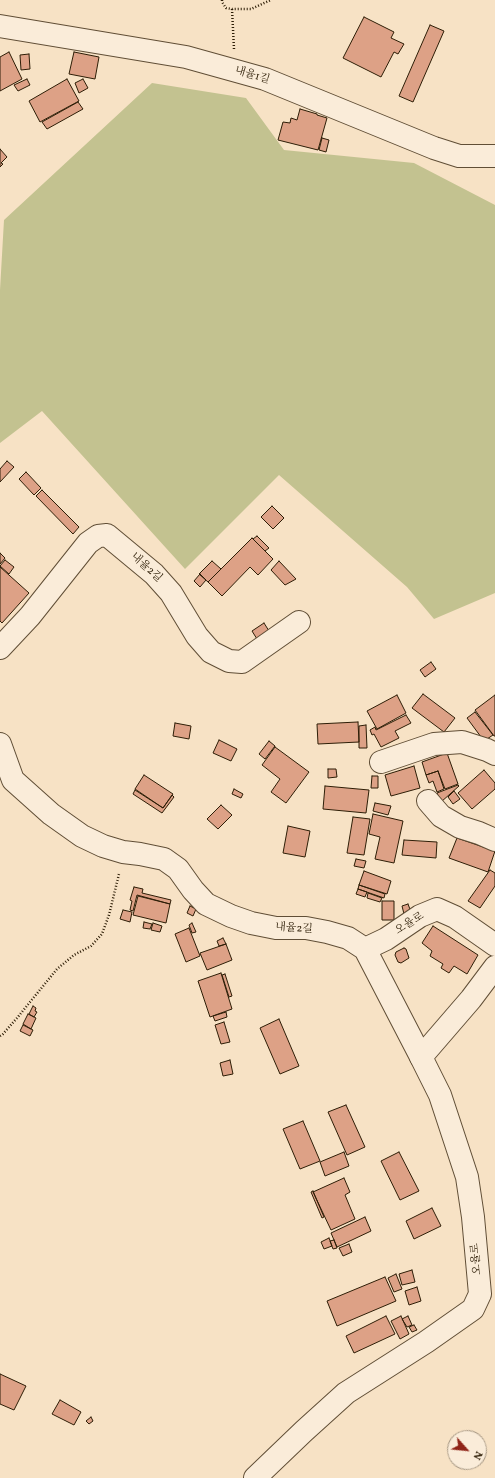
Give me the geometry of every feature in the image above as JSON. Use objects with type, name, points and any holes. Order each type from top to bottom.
[{"type":"street","name":"내율1길","points":[[0,26],[186,57],[266,79],[434,148],[459,156],[495,156]]},
{"type":"street","name":"내율2길","points":[[0,648],[30,616],[88,543],[98,536],[107,535],[154,574],[171,593],[198,636],[211,652],[229,661],[242,662],[299,622]]},
{"type":"street","points":[[382,762],[434,744],[462,742],[495,754]]},
{"type":"street","name":"내율2길","points":[[0,744],[13,780],[51,814],[82,836],[103,846],[123,852],[164,859],[178,869],[193,890],[206,904],[231,916],[251,923],[276,928],[306,928],[327,932],[348,938],[365,950],[421,1057]]},
{"type":"street","points":[[428,801],[441,816],[460,827],[495,840]]},
{"type":"street","name":"오율로","points":[[365,950],[386,939],[420,916],[437,909],[455,917],[495,945]]},
{"type":"street","points":[[421,1057],[471,999],[495,967]]},
{"type":"street","name":"오율로","points":[[255,1478],[346,1393],[426,1342],[473,1309],[480,1294],[473,1218],[467,1176],[440,1095],[421,1057]]},
{"type":"path","points":[[222,0],[226,8],[232,9],[251,9],[271,0]]},
{"type":"path","points":[[232,9],[234,54]]},
{"type":"path","points":[[0,1036],[17,1018],[57,969],[74,955],[91,946],[102,934],[109,915],[123,852]]},
{"type":"shaded area","points":[[152,83],[246,98],[284,150],[414,163],[495,205],[495,593],[434,619],[407,587],[279,475],[185,569],[42,411],[0,443],[0,290],[4,220]]},
{"type":"building","points":[[364,17],[394,32],[391,38],[404,44],[398,54],[394,52],[381,77],[343,58]]},
{"type":"building","points":[[430,25],[444,31],[413,102],[399,96]]},
{"type":"building","points":[[9,52],[22,79],[0,91],[0,57]]},
{"type":"building","points":[[74,52],[99,57],[95,79],[69,74]]},
{"type":"building","points":[[29,54],[30,69],[21,70],[20,55]]},
{"type":"building","points":[[27,79],[30,85],[18,91],[14,85]]},
{"type":"building","points":[[67,79],[79,101],[40,122],[29,101]]},
{"type":"building","points":[[83,79],[88,88],[79,93],[75,83]]},
{"type":"building","points":[[78,102],[83,109],[47,129],[42,122]]},
{"type":"building","points":[[300,109],[327,118],[318,150],[278,140],[283,122],[290,123],[291,118],[297,120]]},
{"type":"building","points":[[322,138],[329,140],[326,152],[319,150]]},
{"type":"building","points":[[0,149],[7,157],[1,163],[3,164],[0,167]]},
{"type":"building","points":[[7,461],[14,467],[0,482],[0,469]]},
{"type":"building","points":[[26,472],[41,488],[34,495],[19,479]]},
{"type":"building","points":[[42,490],[79,527],[73,534],[36,496]]},
{"type":"building","points":[[272,506],[284,518],[273,529],[261,517]]},
{"type":"building","points":[[257,536],[269,548],[265,551],[253,539]]},
{"type":"building","points":[[252,538],[273,559],[258,575],[250,567],[222,596],[208,582]]},
{"type":"building","points":[[0,553],[5,558],[0,564]]},
{"type":"building","points":[[5,560],[14,567],[9,574],[0,566]]},
{"type":"building","points":[[212,561],[221,569],[208,582],[199,574]]},
{"type":"building","points":[[279,561],[296,579],[285,585],[271,570]]},
{"type":"building","points":[[0,567],[29,593],[2,623],[0,621]]},
{"type":"building","points":[[200,574],[206,580],[200,587],[194,581]]},
{"type":"building","points":[[264,623],[269,631],[257,639],[252,631]]},
{"type":"building","points":[[431,662],[436,669],[425,677],[420,670]]},
{"type":"building","points":[[423,694],[455,718],[444,732],[412,708]]},
{"type":"building","points":[[397,695],[406,713],[377,729],[367,711]]},
{"type":"building","points":[[495,695],[495,736],[494,736],[475,710]]},
{"type":"building","points":[[475,712],[493,735],[484,741],[467,718]]},
{"type":"building","points":[[406,715],[411,723],[395,731],[399,738],[381,747],[370,730],[375,727],[376,730]]},
{"type":"building","points":[[358,722],[359,742],[318,744],[317,724]]},
{"type":"building","points":[[175,723],[191,726],[189,739],[173,736]]},
{"type":"building","points":[[366,725],[367,748],[359,748],[359,726]]},
{"type":"building","points":[[219,740],[237,749],[231,761],[213,753]]},
{"type":"building","points":[[269,741],[275,746],[265,759],[259,754]]},
{"type":"building","points":[[275,747],[309,772],[286,803],[271,792],[280,779],[262,765]]},
{"type":"building","points":[[447,753],[458,784],[445,789],[438,771],[426,775],[422,762]]},
{"type":"building","points":[[414,766],[420,788],[391,796],[385,775]]},
{"type":"building","points":[[328,769],[336,769],[337,777],[328,778]]},
{"type":"building","points":[[484,770],[495,783],[495,789],[472,809],[458,793]]},
{"type":"building","points":[[438,771],[444,789],[437,792],[433,781],[429,783],[426,775]]},
{"type":"building","points":[[144,775],[173,794],[163,808],[135,789]]},
{"type":"building","points":[[372,776],[378,776],[378,788],[371,788]]},
{"type":"building","points":[[458,785],[459,786],[441,802],[437,793]]},
{"type":"building","points":[[325,786],[369,790],[366,813],[323,809]]},
{"type":"building","points":[[234,789],[243,794],[241,798],[232,794]]},
{"type":"building","points":[[135,790],[163,808],[172,795],[174,797],[162,813],[133,794]]},
{"type":"building","points":[[454,791],[460,799],[453,804],[448,797]]},
{"type":"building","points":[[375,803],[391,806],[388,815],[373,811]]},
{"type":"building","points":[[221,805],[232,815],[218,829],[207,819]]},
{"type":"building","points":[[373,814],[403,821],[394,863],[375,859],[380,837],[369,834]]},
{"type":"building","points":[[353,817],[370,819],[364,855],[347,853]]},
{"type":"building","points":[[288,826],[310,831],[305,857],[283,853]]},
{"type":"building","points":[[457,838],[495,851],[488,872],[449,858]]},
{"type":"building","points":[[404,840],[437,842],[436,858],[402,855]]},
{"type":"building","points":[[356,859],[366,861],[364,868],[354,866]]},
{"type":"building","points":[[490,870],[495,873],[495,886],[480,908],[468,901]]},
{"type":"building","points":[[364,871],[391,881],[387,894],[359,885]]},
{"type":"building","points":[[359,885],[385,894],[384,898],[358,889]]},
{"type":"building","points":[[134,887],[143,889],[142,893],[171,900],[170,904],[137,895],[133,911],[130,910],[132,901],[130,900]]},
{"type":"building","points":[[358,889],[367,892],[365,897],[356,894]]},
{"type":"building","points":[[368,893],[382,898],[380,902],[367,898]]},
{"type":"building","points":[[138,896],[170,904],[166,923],[133,915]]},
{"type":"building","points":[[382,901],[394,901],[394,920],[382,920]]},
{"type":"building","points":[[408,904],[411,912],[404,914],[402,906]]},
{"type":"building","points":[[190,906],[196,909],[193,916],[187,913]]},
{"type":"building","points":[[123,910],[132,912],[130,922],[120,919]]},
{"type":"building","points":[[144,922],[152,924],[150,929],[143,928]]},
{"type":"building","points":[[153,923],[162,926],[160,932],[151,930]]},
{"type":"building","points":[[192,923],[196,932],[192,933],[189,925]]},
{"type":"building","points":[[433,926],[478,955],[467,974],[454,966],[449,973],[441,968],[443,964],[430,956],[432,951],[422,943]]},
{"type":"building","points":[[189,928],[200,956],[186,962],[175,934]]},
{"type":"building","points":[[223,938],[226,944],[219,946],[217,941]]},
{"type":"building","points":[[226,944],[232,960],[207,970],[200,953]]},
{"type":"building","points":[[404,948],[406,949],[409,958],[401,963],[398,962],[395,955],[396,952]]},
{"type":"building","points":[[221,973],[232,1009],[210,1017],[198,981]]},
{"type":"building","points":[[225,974],[232,996],[229,997],[222,975]]},
{"type":"building","points":[[33,1006],[36,1008],[35,1011],[37,1012],[34,1017],[29,1014]]},
{"type":"building","points":[[226,1012],[227,1017],[215,1021],[213,1016]]},
{"type":"building","points":[[28,1014],[36,1018],[31,1029],[23,1024]]},
{"type":"building","points":[[279,1019],[299,1066],[280,1074],[260,1028]]},
{"type":"building","points":[[224,1022],[230,1042],[221,1044],[215,1025]]},
{"type":"building","points":[[23,1025],[33,1030],[30,1036],[20,1031]]},
{"type":"building","points":[[230,1060],[233,1074],[223,1076],[220,1063]]},
{"type":"building","points":[[346,1105],[365,1147],[347,1155],[328,1112]]},
{"type":"building","points":[[303,1121],[320,1161],[300,1169],[283,1129]]},
{"type":"building","points":[[344,1152],[349,1166],[325,1176],[320,1162]]},
{"type":"building","points":[[399,1152],[419,1191],[400,1200],[381,1161]]},
{"type":"building","points":[[344,1178],[350,1192],[345,1195],[355,1219],[331,1230],[313,1192]]},
{"type":"building","points":[[313,1191],[324,1217],[322,1218],[311,1192]]},
{"type":"building","points":[[432,1208],[441,1226],[414,1239],[406,1221]]},
{"type":"building","points":[[365,1217],[371,1231],[337,1247],[331,1233]]},
{"type":"building","points":[[329,1238],[332,1246],[324,1249],[321,1242]]},
{"type":"building","points":[[334,1240],[337,1248],[333,1249],[330,1241]]},
{"type":"building","points":[[349,1244],[352,1252],[343,1256],[339,1248]]},
{"type":"building","points":[[412,1270],[415,1282],[402,1285],[399,1274]]},
{"type":"building","points":[[396,1274],[402,1289],[394,1292],[388,1278]]},
{"type":"building","points":[[385,1277],[396,1301],[337,1326],[327,1301]]},
{"type":"building","points":[[417,1287],[421,1301],[409,1305],[405,1291]]},
{"type":"building","points":[[386,1316],[395,1334],[354,1353],[346,1336]]},
{"type":"building","points":[[401,1316],[409,1334],[400,1339],[391,1321]]},
{"type":"building","points":[[408,1316],[412,1325],[407,1327],[402,1319]]},
{"type":"building","points":[[414,1325],[417,1330],[412,1332],[409,1327]]},
{"type":"building","points":[[0,1374],[26,1386],[14,1410],[0,1404]]},
{"type":"building","points":[[60,1400],[81,1412],[74,1425],[52,1414]]},
{"type":"building","points":[[91,1417],[93,1421],[89,1424],[86,1421]]}]
